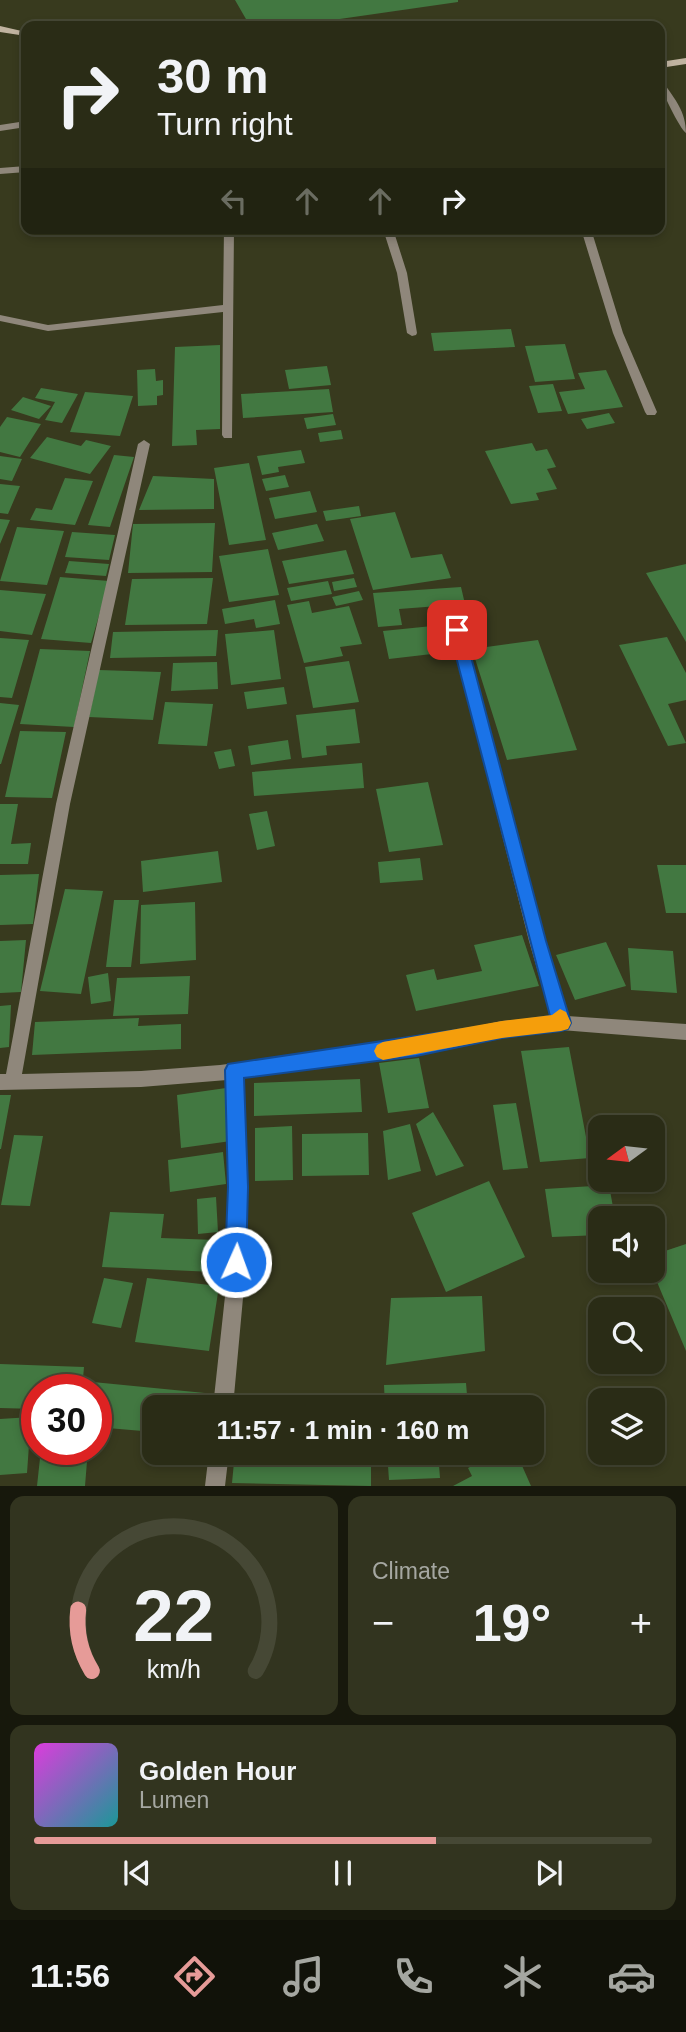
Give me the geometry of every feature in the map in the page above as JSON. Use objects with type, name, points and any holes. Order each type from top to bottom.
[{"type":"street","points":[[0,29],[21,33]]},
{"type":"street","points":[[665,64],[686,61]]},
{"type":"street","points":[[665,91],[676,107],[686,130]]},
{"type":"street","points":[[0,128],[21,125]]},
{"type":"street","points":[[0,171],[21,169]]},
{"type":"street","points":[[228,435],[225,369],[229,308],[229,235]]},
{"type":"street","points":[[390,235],[402,273],[412,333]]},
{"type":"street","points":[[588,235],[618,333],[651,412]]},
{"type":"street","points":[[0,317],[48,328],[229,308]]},
{"type":"street","points":[[144,444],[63,804],[6,1081],[141,1080],[416,1047],[502,1029],[561,1023],[686,1032]]},
{"type":"street","points":[[457,630],[537,941],[561,1023]]},
{"type":"street","points":[[224,1395],[234,1287],[238,1200],[234,1070]]},
{"type":"street","points":[[215,1486],[217,1465]]},
{"type":"building","points":[[235,0],[458,0],[326,21],[247,21]]},
{"type":"building","points":[[511,329],[515,347],[434,351],[431,333]]},
{"type":"building","points":[[565,344],[575,379],[535,382],[525,346]]},
{"type":"building","points":[[220,345],[220,429],[196,430],[197,445],[172,446],[175,347]]},
{"type":"building","points":[[327,366],[331,385],[289,389],[285,370]]},
{"type":"building","points":[[155,369],[156,381],[163,380],[163,395],[157,396],[157,405],[138,406],[137,370]]},
{"type":"building","points":[[606,370],[623,407],[568,414],[559,392],[585,389],[578,373]]},
{"type":"building","points":[[553,384],[562,411],[538,413],[529,386]]},
{"type":"building","points":[[41,388],[78,394],[62,423],[45,420],[55,402],[35,398]]},
{"type":"building","points":[[329,389],[333,412],[243,418],[241,394]]},
{"type":"building","points":[[85,392],[133,396],[120,436],[70,432]]},
{"type":"building","points":[[23,397],[51,406],[39,419],[11,410]]},
{"type":"building","points":[[609,413],[615,423],[587,429],[581,419]]},
{"type":"building","points":[[333,414],[336,425],[307,429],[304,418]]},
{"type":"building","points":[[7,417],[41,424],[20,457],[0,452],[0,427]]},
{"type":"building","points":[[341,430],[343,439],[320,442],[318,433]]},
{"type":"building","points":[[47,437],[81,446],[86,440],[111,446],[90,474],[30,458]]},
{"type":"building","points":[[532,443],[536,451],[547,449],[556,467],[547,469],[557,489],[536,493],[539,500],[511,504],[485,451]]},
{"type":"building","points":[[301,450],[305,463],[278,467],[279,472],[262,475],[257,456]]},
{"type":"building","points":[[114,455],[134,457],[110,527],[88,525]]},
{"type":"building","points":[[0,456],[22,459],[12,481],[0,479]]},
{"type":"building","points":[[249,463],[266,540],[229,545],[214,468]]},
{"type":"building","points":[[285,475],[289,487],[266,491],[262,479]]},
{"type":"building","points":[[153,476],[214,479],[214,509],[139,510]]},
{"type":"building","points":[[65,478],[93,481],[75,525],[30,520],[36,508],[52,510]]},
{"type":"building","points":[[0,484],[20,486],[8,514],[0,513]]},
{"type":"building","points":[[310,491],[317,512],[275,519],[269,498]]},
{"type":"building","points":[[359,506],[361,516],[326,521],[323,511]]},
{"type":"building","points":[[395,512],[411,558],[442,554],[451,578],[373,590],[350,519]]},
{"type":"building","points":[[0,519],[10,520],[0,544]]},
{"type":"building","points":[[215,523],[212,572],[128,573],[133,524]]},
{"type":"building","points":[[317,524],[324,541],[278,550],[272,533]]},
{"type":"building","points":[[17,527],[64,531],[47,585],[0,581]]},
{"type":"building","points":[[72,532],[115,535],[109,560],[65,557]]},
{"type":"building","points":[[268,549],[279,595],[229,602],[219,556]]},
{"type":"building","points":[[346,550],[354,574],[289,584],[282,561]]},
{"type":"building","points":[[69,561],[109,564],[106,576],[65,573]]},
{"type":"building","points":[[686,564],[686,642],[646,573]]},
{"type":"building","points":[[60,577],[109,581],[91,643],[41,639]]},
{"type":"building","points":[[213,578],[207,624],[125,625],[132,579]]},
{"type":"building","points":[[354,578],[357,587],[334,591],[332,582]]},
{"type":"building","points":[[328,581],[332,594],[291,601],[287,588]]},
{"type":"building","points":[[461,587],[465,604],[399,609],[402,625],[378,627],[373,593]]},
{"type":"building","points":[[0,590],[46,594],[32,635],[0,631]]},
{"type":"building","points":[[359,591],[363,600],[336,606],[332,597]]},
{"type":"building","points":[[275,600],[280,624],[256,628],[254,619],[225,624],[222,609]]},
{"type":"building","points":[[309,601],[312,613],[349,606],[362,644],[340,647],[343,656],[304,663],[287,605]]},
{"type":"building","points":[[442,625],[449,652],[389,659],[383,631]]},
{"type":"building","points":[[218,630],[216,656],[110,658],[113,632]]},
{"type":"building","points":[[274,630],[281,679],[231,685],[225,634]]},
{"type":"building","points":[[667,637],[686,673],[686,700],[668,704],[686,743],[668,746],[619,645]]},
{"type":"building","points":[[0,638],[29,640],[12,698],[0,697]]},
{"type":"building","points":[[538,640],[577,750],[507,760],[472,649]]},
{"type":"building","points":[[40,649],[90,651],[74,727],[20,724]]},
{"type":"building","points":[[349,661],[359,702],[313,708],[305,667]]},
{"type":"building","points":[[217,662],[218,689],[171,691],[173,663]]},
{"type":"building","points":[[99,670],[161,672],[153,720],[89,717]]},
{"type":"building","points":[[284,687],[287,704],[247,709],[244,692]]},
{"type":"building","points":[[165,702],[213,704],[207,746],[158,744]]},
{"type":"building","points":[[0,703],[19,705],[1,764],[0,764]]},
{"type":"building","points":[[355,709],[360,743],[326,746],[327,755],[302,758],[296,715]]},
{"type":"building","points":[[20,731],[66,732],[52,798],[5,797]]},
{"type":"building","points":[[288,740],[291,759],[251,765],[248,746]]},
{"type":"building","points":[[231,749],[235,766],[219,769],[214,752]]},
{"type":"building","points":[[362,763],[364,788],[254,796],[252,772]]},
{"type":"building","points":[[428,782],[443,845],[389,852],[376,789]]},
{"type":"building","points":[[0,804],[18,804],[11,844],[31,843],[28,864],[0,864]]},
{"type":"building","points":[[267,811],[275,846],[257,850],[249,814]]},
{"type":"building","points":[[218,851],[222,882],[143,892],[141,861]]},
{"type":"building","points":[[420,858],[423,880],[380,883],[378,862]]},
{"type":"building","points":[[657,865],[686,865],[686,913],[666,913]]},
{"type":"building","points":[[39,874],[33,924],[0,925],[0,875]]},
{"type":"building","points":[[65,889],[103,891],[81,994],[40,991]]},
{"type":"building","points":[[114,900],[139,900],[131,967],[106,967]]},
{"type":"building","points":[[195,902],[196,960],[140,964],[141,905]]},
{"type":"building","points":[[522,935],[539,986],[416,1011],[406,975],[434,969],[437,980],[482,971],[474,945]]},
{"type":"building","points":[[26,940],[21,992],[0,993],[0,941]]},
{"type":"building","points":[[606,942],[626,986],[575,1000],[556,955]]},
{"type":"building","points":[[628,948],[673,951],[677,993],[631,990]]},
{"type":"building","points":[[108,973],[111,1001],[91,1004],[88,977]]},
{"type":"building","points":[[190,976],[188,1014],[113,1016],[117,978]]},
{"type":"building","points":[[11,1005],[9,1047],[0,1048],[0,1006]]},
{"type":"building","points":[[139,1018],[138,1026],[181,1024],[181,1049],[32,1055],[35,1022]]},
{"type":"building","points":[[569,1047],[588,1158],[540,1162],[521,1051]]},
{"type":"building","points":[[419,1058],[429,1108],[388,1113],[379,1063]]},
{"type":"building","points":[[360,1079],[362,1112],[254,1116],[254,1083]]},
{"type":"building","points":[[226,1088],[231,1141],[181,1148],[177,1095]]},
{"type":"building","points":[[0,1095],[11,1095],[1,1149],[0,1149]]},
{"type":"building","points":[[516,1103],[528,1168],[503,1170],[493,1105]]},
{"type":"building","points":[[433,1112],[464,1166],[436,1176],[416,1124]]},
{"type":"building","points":[[410,1124],[421,1171],[388,1180],[383,1131]]},
{"type":"building","points":[[292,1126],[293,1180],[255,1181],[255,1128]]},
{"type":"building","points":[[368,1133],[369,1175],[302,1176],[302,1134]]},
{"type":"building","points":[[14,1135],[43,1136],[30,1206],[1,1205]]},
{"type":"building","points":[[223,1152],[226,1184],[170,1192],[168,1160]]},
{"type":"building","points":[[489,1181],[525,1257],[446,1292],[412,1213]]},
{"type":"building","points":[[588,1186],[588,1192],[610,1192],[613,1206],[588,1206],[588,1236],[552,1237],[545,1189]]},
{"type":"building","points":[[216,1197],[218,1232],[198,1234],[197,1199]]},
{"type":"building","points":[[110,1212],[164,1214],[161,1238],[217,1240],[214,1272],[102,1267]]},
{"type":"building","points":[[686,1244],[686,1351],[657,1283],[665,1283],[665,1251]]},
{"type":"building","points":[[104,1278],[133,1283],[121,1328],[92,1323]]},
{"type":"building","points":[[147,1278],[219,1286],[209,1351],[135,1342]]},
{"type":"building","points":[[482,1296],[485,1351],[386,1365],[391,1298]]},
{"type":"building","points":[[0,1364],[84,1367],[83,1374],[21,1374],[21,1409],[0,1408]]},
{"type":"building","points":[[466,1383],[467,1395],[384,1395],[384,1385]]},
{"type":"building","points":[[112,1384],[205,1393],[142,1395],[142,1431],[112,1428]]},
{"type":"building","points":[[21,1418],[21,1465],[28,1465],[27,1473],[0,1475],[0,1419]]},
{"type":"building","points":[[39,1465],[87,1465],[85,1486],[37,1486]]},
{"type":"building","points":[[234,1465],[371,1465],[371,1486],[232,1483]]},
{"type":"building","points":[[388,1465],[439,1465],[440,1478],[389,1480]]},
{"type":"building","points":[[474,1465],[522,1465],[531,1486],[453,1486],[472,1476],[468,1468]]},
{"type":"slow traffic","points":[[383,1051],[502,1029],[561,1023],[560,1018]]},
{"type":"route","points":[[236,1262],[238,1187],[234,1070],[416,1047],[502,1029],[561,1023],[537,941],[478,702],[457,630]]}]
